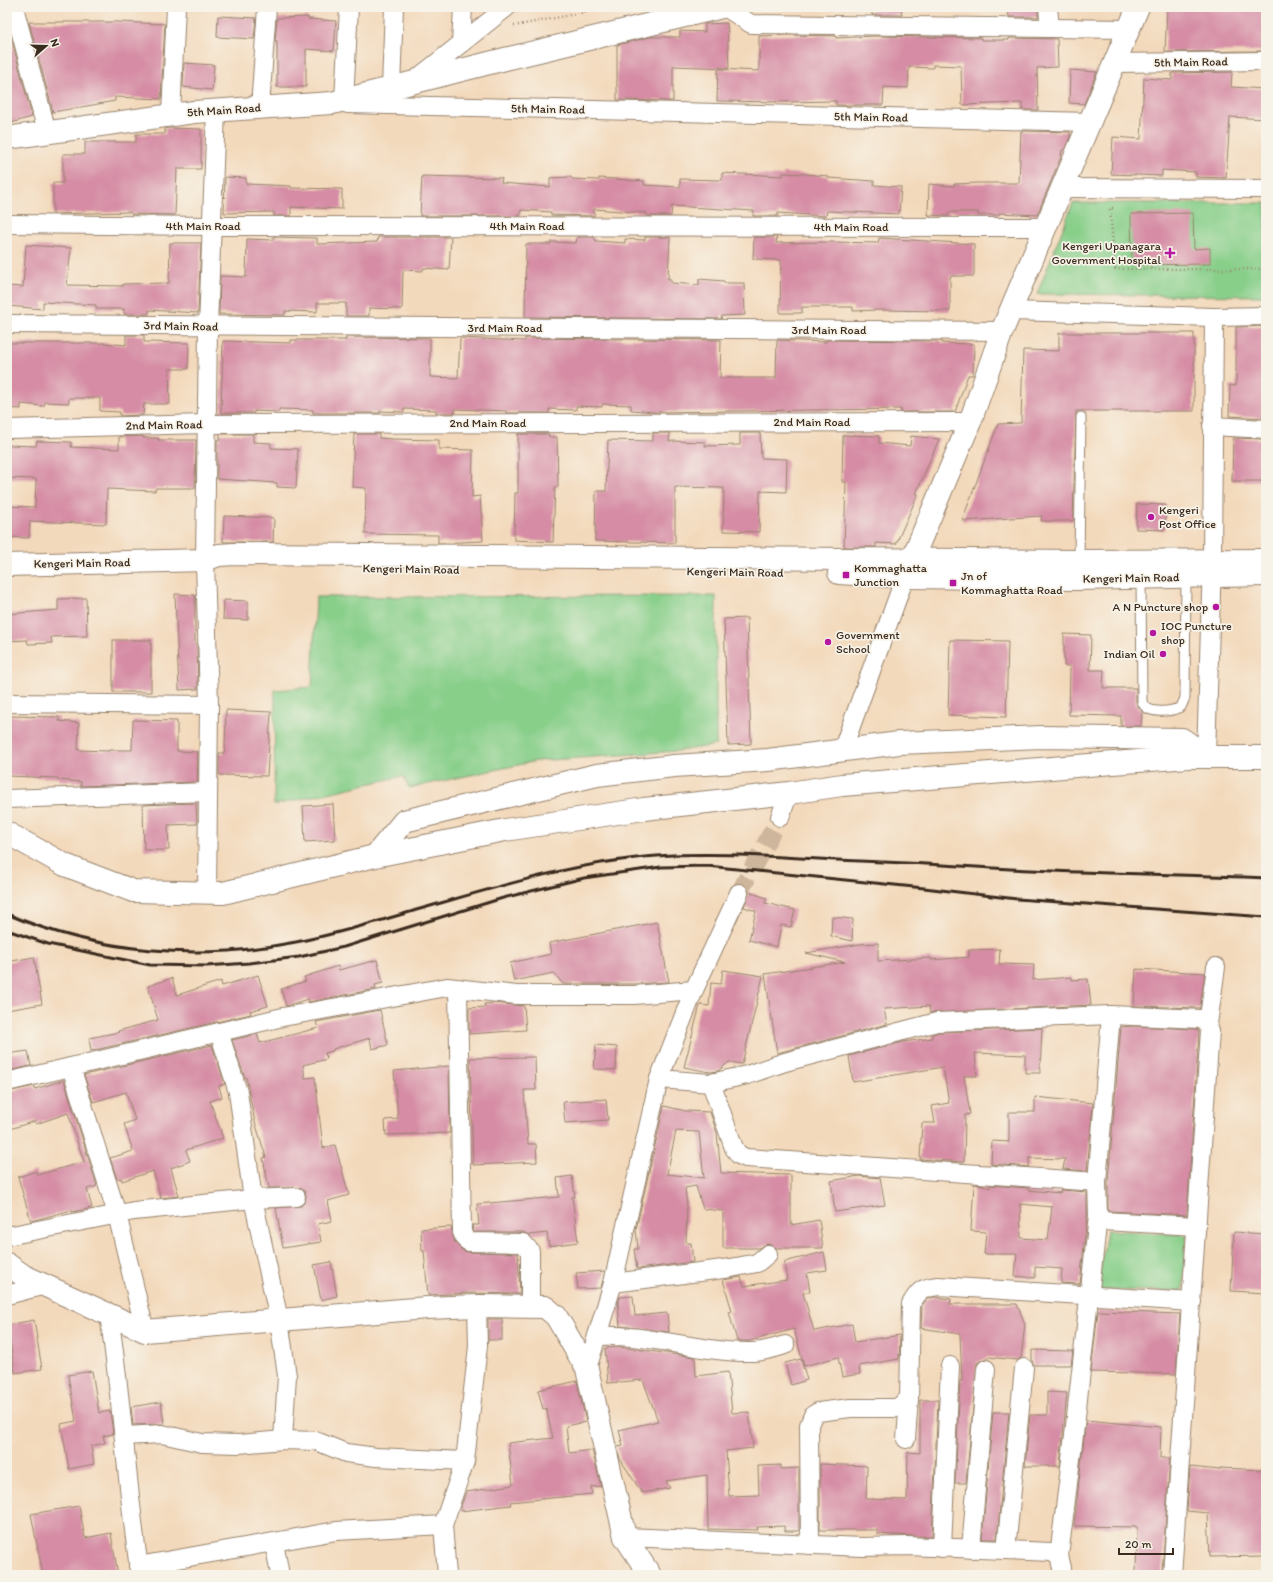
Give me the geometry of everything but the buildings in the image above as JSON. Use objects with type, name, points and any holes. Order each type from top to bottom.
[{"type":"street","points":[[14,7],[47,132]]},
{"type":"street","points":[[171,115],[176,7]]},
{"type":"street","points":[[260,108],[267,7]]},
{"type":"street","points":[[349,7],[338,102],[722,7]]},
{"type":"street","points":[[394,7],[401,86]]},
{"type":"street","points":[[462,43],[463,7]]},
{"type":"street","points":[[401,86],[462,43],[507,7]]},
{"type":"street","points":[[725,7],[751,24],[1129,29]]},
{"type":"street","points":[[1048,7],[1050,28]]},
{"type":"street","points":[[842,751],[908,568],[970,422],[1007,321],[1138,7]]},
{"type":"street","name":"5th Main Road","points":[[1115,63],[1266,61]]},
{"type":"street","name":"5th Main Road","points":[[7,138],[171,115],[338,102],[1090,122]]},
{"type":"street","points":[[207,894],[209,705],[205,560],[208,327],[216,111]]},
{"type":"street","points":[[1063,188],[1266,189]]},
{"type":"street","name":"4th Main Road","points":[[7,224],[211,226],[1046,227]]},
{"type":"street","name":"3rd Main Road","points":[[7,324],[208,327],[1007,321],[1266,316]]},
{"type":"street","points":[[1206,756],[1212,568],[1214,317]]},
{"type":"street","name":"2nd Main Road","points":[[7,429],[207,424],[970,422]]},
{"type":"street","points":[[1212,426],[1266,429]]},
{"type":"street","name":"Kengeri Main Road","points":[[7,565],[205,560],[224,567],[238,568],[843,574],[908,568],[1079,561],[1141,569]]},
{"type":"street","name":"Kengeri Main Road","points":[[908,568],[1078,579],[1141,569],[1212,568],[1266,560]]},
{"type":"street","name":"Kengeri Main Road","points":[[1212,568],[1266,576]]},
{"type":"street","points":[[7,703],[209,705]]},
{"type":"street","points":[[375,856],[404,821],[597,775],[674,766],[768,760],[907,743],[1042,737],[1182,739],[1206,756]]},
{"type":"street","points":[[7,833],[64,865],[133,891],[207,894],[223,893],[375,856],[512,828],[644,809],[789,793],[842,785],[1206,756],[1266,757]]},
{"type":"street","points":[[7,799],[208,792]]},
{"type":"street","points":[[780,817],[789,793]]},
{"type":"street","points":[[587,1369],[613,1283],[659,1079],[694,990],[739,893]]},
{"type":"street","points":[[1172,1575],[1210,1031],[1208,1024],[1216,967]]},
{"type":"street","points":[[7,1082],[282,1017],[447,987],[516,995],[634,995],[694,990]]},
{"type":"street","points":[[458,988],[462,1232],[469,1242],[523,1243],[530,1251],[530,1306]]},
{"type":"street","points":[[659,1079],[711,1083],[747,1075],[785,1062],[937,1022],[1111,1015],[1200,1019],[1208,1024]]},
{"type":"street","points":[[1062,1575],[1059,1556],[1098,1216],[1097,1182],[1111,1015]]},
{"type":"street","points":[[220,1032],[238,1092],[253,1199],[279,1320],[286,1376],[283,1440]]},
{"type":"street","points":[[71,1067],[117,1214],[145,1331]]},
{"type":"street","points":[[711,1083],[734,1148],[739,1155],[746,1158],[1097,1182]]},
{"type":"street","points":[[7,1236],[117,1214],[253,1199],[296,1197]]},
{"type":"street","points":[[1098,1216],[1102,1221],[1109,1222],[1197,1226]]},
{"type":"street","points":[[613,1283],[731,1268],[757,1263],[768,1254]]},
{"type":"street","points":[[7,1264],[24,1276],[145,1331],[427,1308],[477,1306],[545,1307],[556,1316],[587,1369],[625,1537],[650,1575]]},
{"type":"street","points":[[7,1295],[44,1285]]},
{"type":"street","points":[[906,1439],[909,1399],[911,1304],[917,1293],[924,1287],[938,1286],[1192,1302]]},
{"type":"street","points":[[447,1575],[443,1525],[464,1461],[478,1346],[477,1306]]},
{"type":"street","points":[[109,1315],[118,1373],[131,1516],[139,1571],[336,1530],[443,1525]]},
{"type":"street","points":[[597,1336],[640,1338],[736,1351],[754,1352],[785,1345]]},
{"type":"street","points":[[942,1548],[950,1366]]},
{"type":"street","points":[[1006,1550],[1024,1368]]},
{"type":"street","points":[[971,1549],[986,1370]]},
{"type":"street","points":[[810,1545],[810,1425],[813,1415],[818,1412],[850,1408],[897,1408],[909,1399]]},
{"type":"street","points":[[124,1436],[162,1434],[202,1443],[239,1444],[283,1440],[316,1441],[346,1453],[376,1457],[464,1461]]},
{"type":"street","points":[[625,1537],[810,1545],[1006,1550],[1051,1552],[1059,1556]]},
{"type":"street","points":[[274,1542],[280,1575]]},
{"type":"lane","points":[[1079,561],[1081,417]]},
{"type":"lane","points":[[1141,569],[1142,702],[1148,709],[1163,711],[1177,709],[1184,703],[1186,568]]},
{"type":"path","points":[[511,26],[586,12],[584,7]]},
{"type":"path","points":[[1118,208],[1110,208],[1115,269],[1266,270]]},
{"type":"green space","points":[[1073,203],[1266,203],[1266,296],[1037,294]]},
{"type":"green space","points":[[716,596],[716,745],[678,751],[537,761],[409,788],[403,776],[274,805],[275,690],[312,687],[316,597]]},
{"type":"green space","points":[[1107,1230],[1187,1235],[1183,1291],[1097,1290]]},
{"type":"tunnel","points":[[739,893],[780,817]]},
{"type":"railway","points":[[7,914],[77,938],[113,945],[149,950],[186,952],[223,951],[259,948],[312,939],[537,876],[597,864],[657,856],[747,855],[1042,871],[1266,878]]},
{"type":"railway","points":[[7,930],[48,944],[150,965],[206,966],[249,963],[299,957],[344,947],[503,898],[584,878],[661,867],[707,866],[1017,899],[1266,917]]},
{"type":"place","name":"Kengeri Upanagara Government Hospital","points":[[1170,253]]},
{"type":"place","name":"Kengeri Post Office","points":[[1151,517]]},
{"type":"place","name":"Kommaghatta Junction","points":[[846,575]]},
{"type":"place","name":"Jn of Kommaghatta Road","points":[[953,583]]},
{"type":"place","name":"A N Puncture shop","points":[[1216,607]]},
{"type":"place","name":"IOC Puncture shop","points":[[1153,633]]},
{"type":"place","name":"Government School","points":[[828,642]]},
{"type":"place","name":"Indian Oil","points":[[1163,654]]}]
